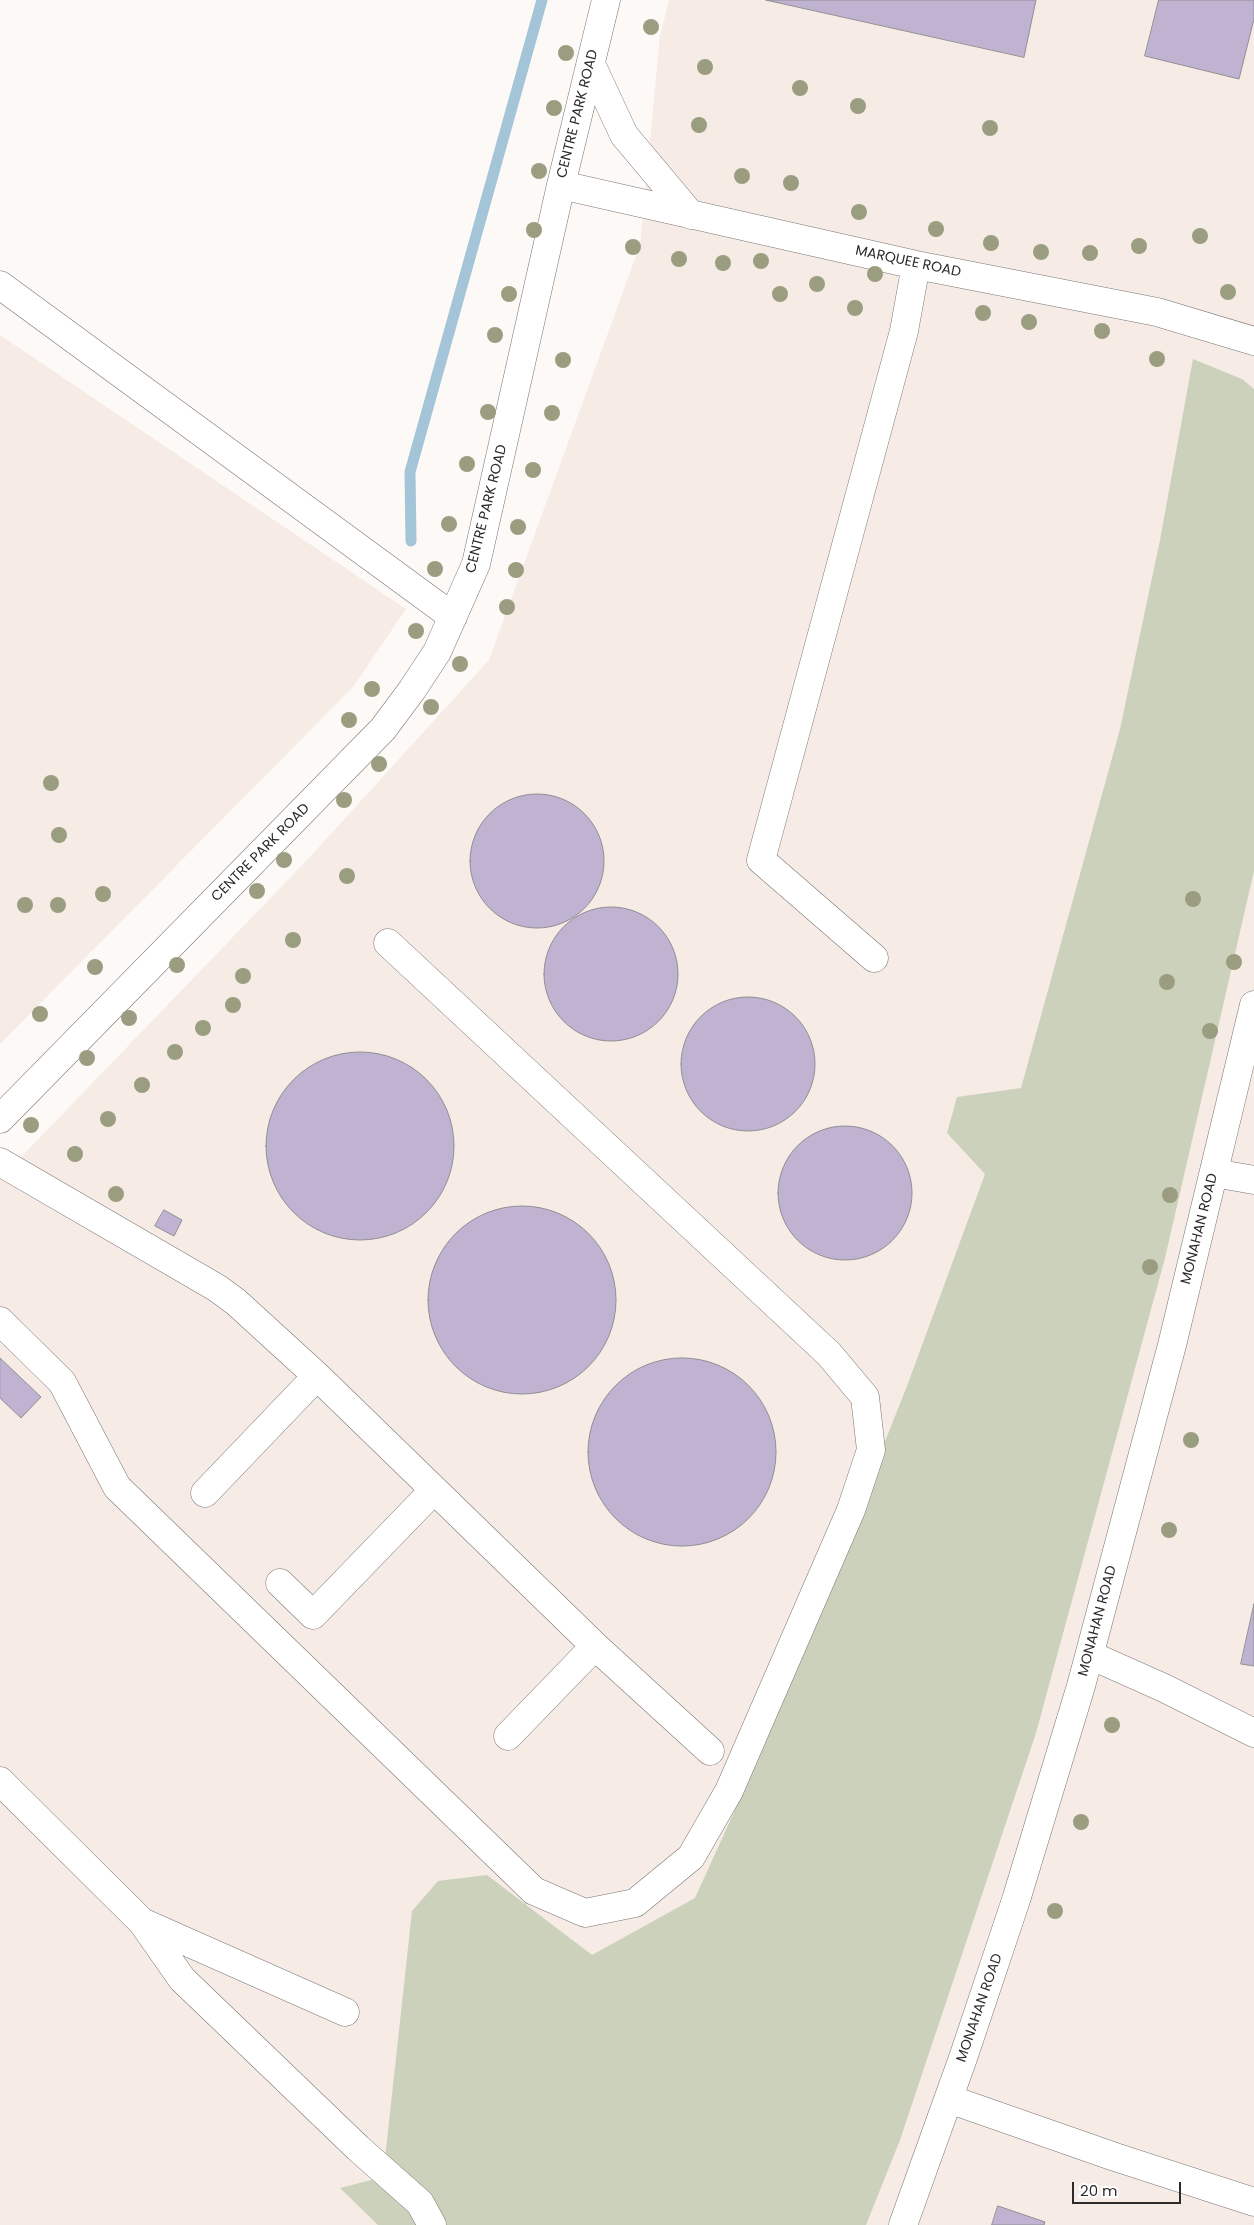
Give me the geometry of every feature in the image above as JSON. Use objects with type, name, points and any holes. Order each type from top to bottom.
[{"type":"street","name":"CENTRE PARK ROAD","points":[[0,1119],[383,729],[437,652],[476,564],[561,186],[606,0]]},
{"type":"street","points":[[591,64],[624,135],[691,215]]},
{"type":"street","name":"MARQUEE ROAD","points":[[561,186],[916,265],[1156,312],[1254,341]]},
{"type":"street","points":[[874,958],[761,860],[904,330],[916,265]]},
{"type":"street","points":[[0,285],[452,616]]},
{"type":"street","points":[[0,1321],[62,1382],[117,1487],[534,1891],[586,1914],[635,1902],[691,1858],[729,1791],[851,1510],[871,1450],[864,1397],[829,1354],[388,943]]},
{"type":"street","name":"MONAHAN ROAD","points":[[903,2225],[949,2099],[1016,1900],[1090,1655],[1168,1360],[1254,1006]]},
{"type":"street","points":[[0,1162],[217,1288],[236,1302],[317,1376],[595,1646],[710,1751]]},
{"type":"street","points":[[1214,1173],[1254,1180]]},
{"type":"street","points":[[204,1493],[317,1376]]},
{"type":"street","points":[[280,1583],[313,1615],[434,1490]]},
{"type":"street","points":[[508,1736],[595,1646]]},
{"type":"street","points":[[1090,1655],[1164,1688],[1254,1733]]},
{"type":"street","points":[[0,1781],[142,1922],[182,1979],[358,2148],[420,2202],[432,2225]]},
{"type":"street","points":[[142,1922],[345,2012]]},
{"type":"street","points":[[949,2099],[1114,2157],[1254,2202]]},
{"type":"shaded area","points":[[669,0],[1254,0],[1254,2225],[0,2225],[0,1179],[309,858],[489,660],[640,245],[660,36]]},
{"type":"shaded area","points":[[0,335],[406,609],[353,687],[0,1044]]},
{"type":"green space","points":[[1193,359],[1242,379],[1254,389],[1254,871],[1165,1258],[1036,1733],[900,2140],[866,2225],[378,2225],[340,2188],[383,2177],[412,1911],[438,1881],[487,1875],[592,1955],[695,1898],[765,1744],[907,1386],[985,1174],[947,1133],[957,1097],[1021,1088],[1120,729],[1160,540]]},
{"type":"building","points":[[766,0],[1036,0],[1024,57]]},
{"type":"building","points":[[1159,0],[1254,0],[1254,19],[1239,79],[1145,56]]},
{"type":"building","points":[[537,794],[562,799],[584,814],[599,836],[604,861],[599,886],[584,908],[562,923],[537,928],[512,923],[490,908],[475,886],[470,861],[475,836],[490,814],[512,799]]},
{"type":"building","points":[[611,907],[636,912],[658,927],[673,949],[678,974],[673,999],[658,1021],[636,1036],[611,1041],[586,1036],[564,1021],[549,999],[544,974],[549,949],[564,927],[586,912]]},
{"type":"building","points":[[748,997],[774,1002],[795,1017],[810,1038],[815,1064],[810,1090],[795,1111],[774,1126],[748,1131],[722,1126],[701,1111],[686,1090],[681,1064],[686,1038],[701,1017],[722,1002]]},
{"type":"building","points":[[360,1052],[396,1059],[420,1073],[433,1086],[447,1110],[454,1146],[447,1182],[433,1206],[420,1219],[396,1233],[360,1240],[324,1233],[300,1219],[287,1206],[273,1182],[266,1146],[273,1110],[287,1086],[300,1073],[324,1059]]},
{"type":"building","points":[[845,1126],[871,1131],[892,1146],[907,1167],[912,1193],[907,1219],[892,1240],[871,1255],[845,1260],[819,1255],[798,1240],[783,1219],[778,1193],[783,1167],[798,1146],[819,1131]]},
{"type":"building","points":[[513,1206],[531,1206],[549,1210],[566,1217],[582,1227],[595,1240],[609,1264],[616,1291],[616,1309],[609,1336],[595,1360],[582,1373],[566,1383],[549,1390],[531,1394],[513,1394],[495,1390],[478,1383],[462,1373],[449,1360],[439,1344],[432,1327],[428,1309],[428,1291],[432,1273],[439,1256],[449,1240],[462,1227],[478,1217],[495,1210]]},
{"type":"building","points":[[164,1210],[182,1220],[174,1236],[155,1226]]},
{"type":"building","points":[[0,1358],[41,1397],[21,1418],[0,1398]]},
{"type":"building","points":[[673,1358],[691,1358],[709,1362],[726,1369],[742,1379],[755,1392],[769,1416],[776,1443],[776,1461],[769,1488],[755,1512],[742,1525],[726,1535],[709,1542],[691,1546],[673,1546],[655,1542],[638,1535],[622,1525],[609,1512],[599,1496],[592,1479],[588,1461],[588,1443],[592,1425],[599,1408],[609,1392],[622,1379],[638,1369],[655,1362]]},
{"type":"building","points":[[1254,1604],[1254,1666],[1241,1664]]},
{"type":"building","points":[[998,2206],[1045,2222],[1044,2225],[992,2225]]},
{"type":"waterway","points":[[411,541],[410,472],[542,0]]}]
